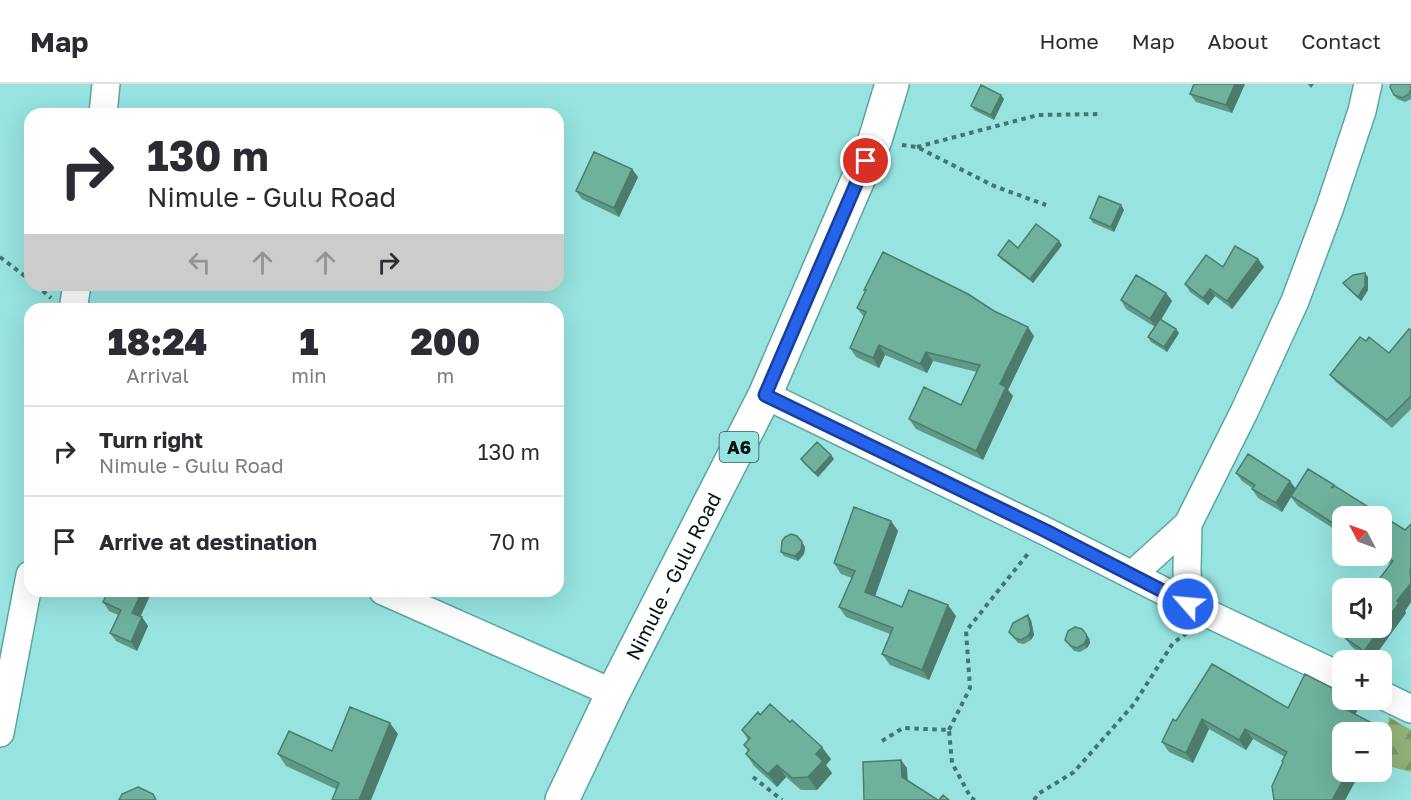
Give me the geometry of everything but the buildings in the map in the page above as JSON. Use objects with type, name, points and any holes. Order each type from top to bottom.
[{"type":"main road","name":"Nimule - Gulu Road","points":[[562,800],[613,693],[765,395],[875,140],[892,84]]},
{"type":"street","points":[[104,108],[106,84]]},
{"type":"street","points":[[1132,575],[1188,524],[1244,412],[1295,300],[1334,196],[1362,111],[1368,84]]},
{"type":"street","points":[[765,395],[1046,531],[1188,604],[1332,672]]},
{"type":"street","points":[[1188,524],[1188,604]]},
{"type":"street","points":[[0,733],[26,597]]},
{"type":"street","points":[[396,597],[613,693]]},
{"type":"street","points":[[1392,700],[1411,709]]},
{"type":"path","points":[[917,147],[1038,115],[1102,114]]},
{"type":"path","points":[[875,140],[917,147],[994,186],[1046,205]]},
{"type":"path","points":[[0,257],[24,275]]},
{"type":"path","points":[[975,800],[971,798],[952,763],[949,730],[970,688],[966,631],[1046,531]]},
{"type":"path","points":[[1034,800],[1038,794],[1074,772],[1134,704],[1173,643],[1213,616]]},
{"type":"path","points":[[882,741],[903,728],[949,730]]},
{"type":"path","points":[[753,777],[782,800]]},
{"type":"green space","points":[[1389,717],[1411,730],[1411,772],[1392,767],[1392,722],[1388,722]]},
{"type":"route","points":[[866,161],[765,395],[1046,531],[1188,604]]}]
